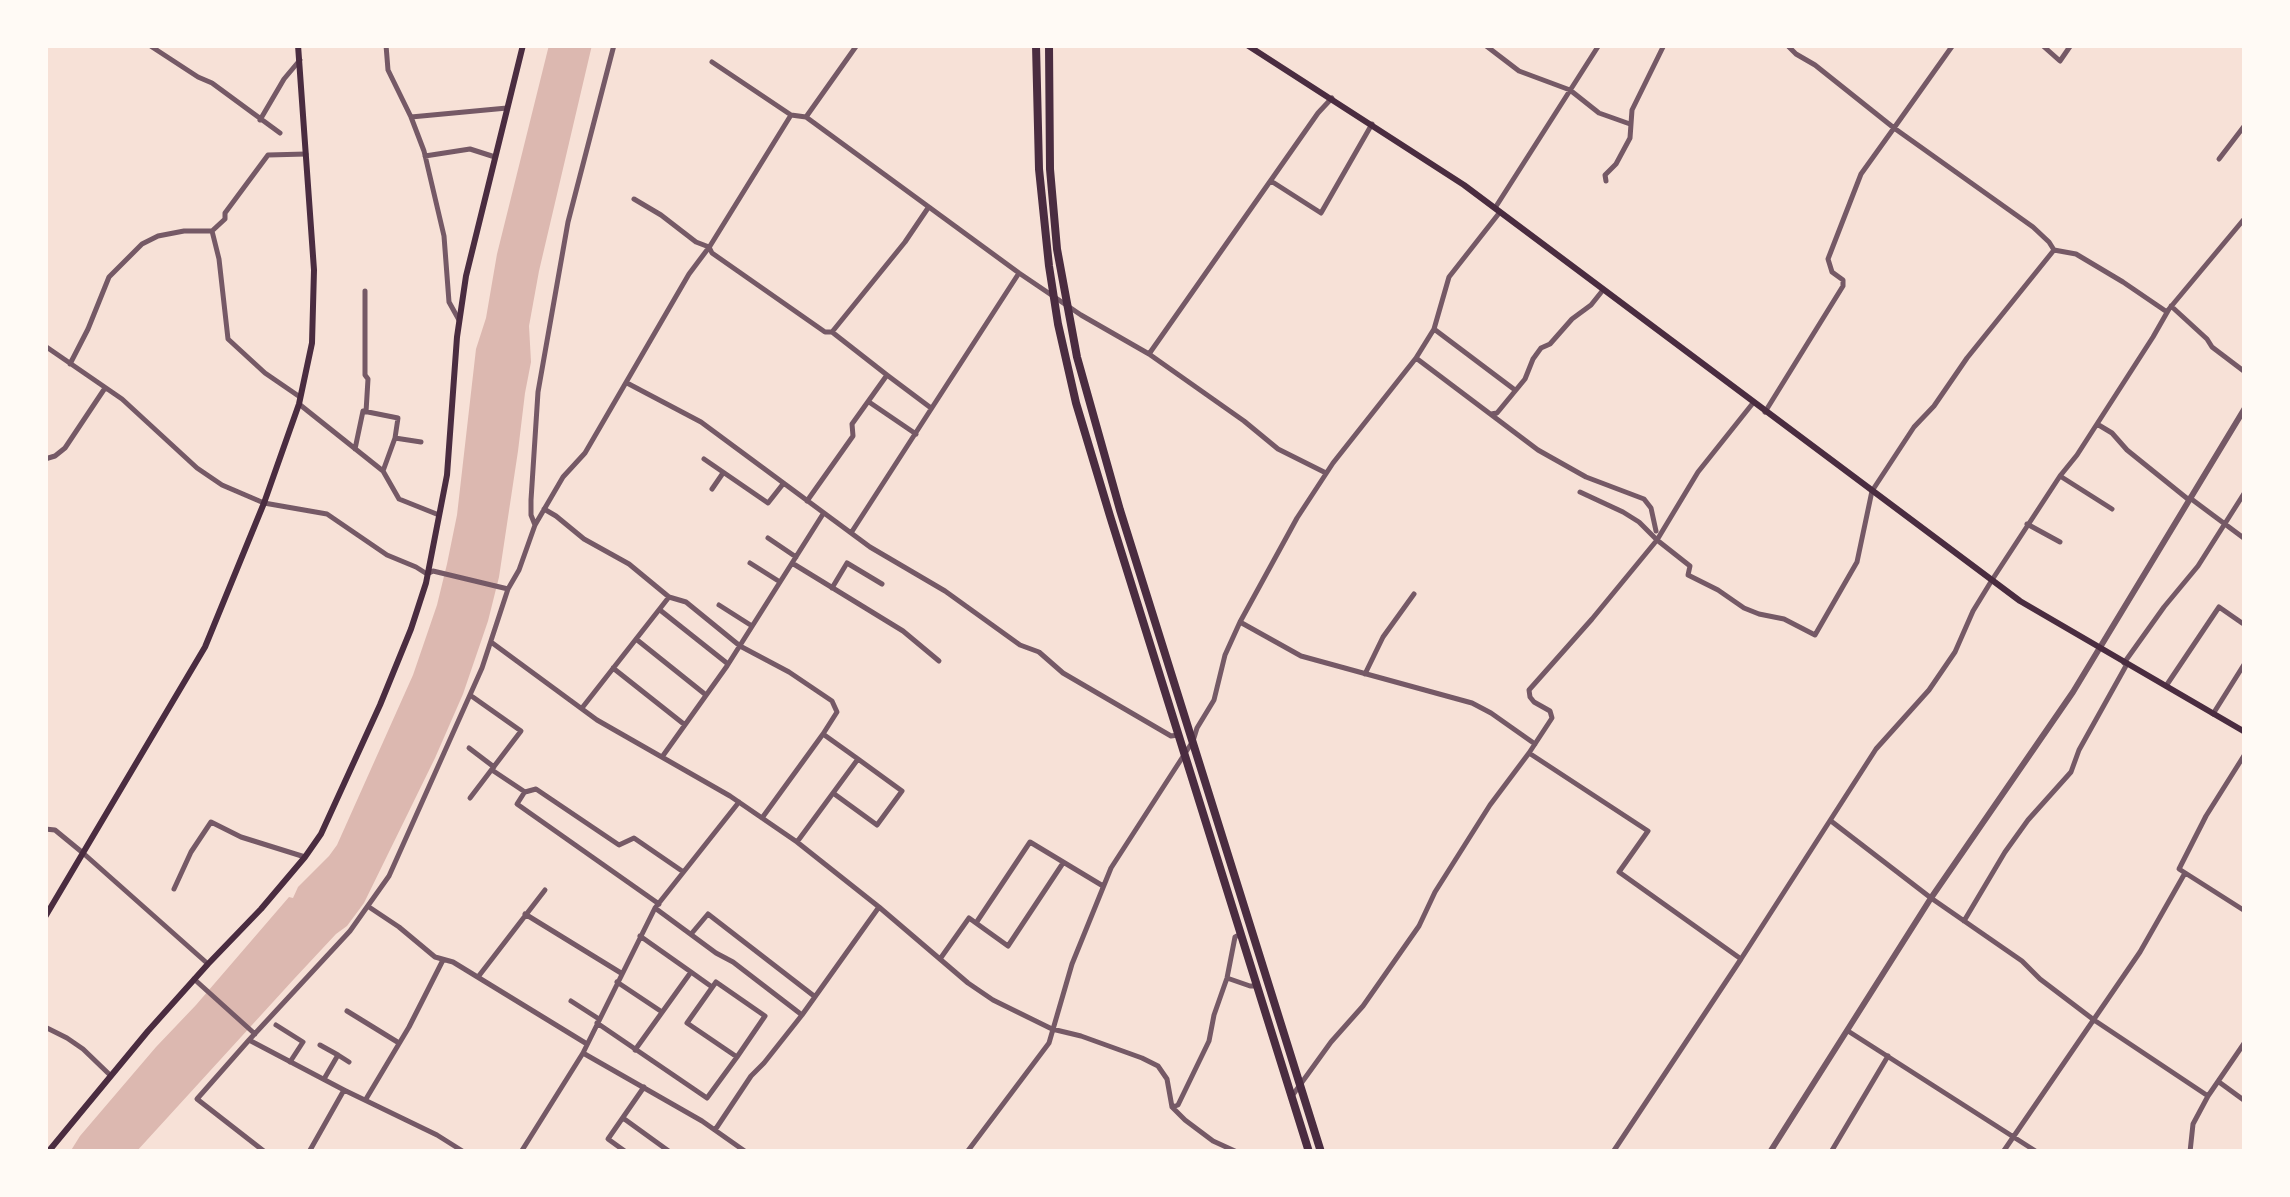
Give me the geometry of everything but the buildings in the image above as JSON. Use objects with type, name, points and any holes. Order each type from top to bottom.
[{"type":"main road","points":[[45,917],[205,647],[264,504],[300,401],[312,343],[314,270],[298,45]]},
{"type":"main road","points":[[48,1152],[110,1075],[194,979],[262,910],[305,857],[321,834],[380,705],[411,630],[427,574],[447,475],[466,276],[522,45]]},
{"type":"main road","points":[[1036,45],[1039,169],[1053,296],[1076,403],[1309,1152]]},
{"type":"main road","points":[[1048,45],[1050,168],[1057,249],[1088,402],[1321,1152]]},
{"type":"main road","points":[[1247,45],[1464,185],[2020,601],[2245,732]]},
{"type":"street","points":[[149,45],[212,83],[280,133]]},
{"type":"street","points":[[386,45],[388,70],[425,156],[444,236],[449,302],[459,320]]},
{"type":"street","points":[[534,525],[531,500],[538,392],[568,222],[614,45]]},
{"type":"street","points":[[806,117],[856,45]]},
{"type":"street","points":[[1485,45],[1519,71],[1570,90],[1599,113],[1630,124]]},
{"type":"street","points":[[970,1151],[1048,1043],[1072,964],[1111,868],[1214,700],[1240,622],[1297,518],[1416,358],[1434,329],[1448,276],[1498,210],[1599,45]]},
{"type":"street","points":[[1606,181],[1605,175],[1630,138],[1632,110],[1664,45]]},
{"type":"street","points":[[1788,45],[1894,128],[2033,227],[2054,250],[2076,254],[2169,309],[2245,372]]},
{"type":"street","points":[[1765,412],[1844,286],[1829,267],[1828,259],[1862,174],[1953,45]]},
{"type":"street","points":[[2042,45],[2060,60],[2071,45]]},
{"type":"street","points":[[260,120],[300,60]]},
{"type":"street","points":[[712,62],[791,115],[806,117],[1019,273],[1149,354],[1278,450],[1326,474]]},
{"type":"street","points":[[1149,354],[1332,98]]},
{"type":"street","points":[[411,117],[507,108]]},
{"type":"street","points":[[264,1152],[196,1099],[368,907],[400,854],[470,695],[491,642],[505,588],[519,570],[534,525],[563,477],[585,453],[689,274],[791,115]]},
{"type":"street","points":[[1270,181],[1321,213],[1372,124]]},
{"type":"street","points":[[2219,159],[2245,126]]},
{"type":"street","points":[[425,156],[470,150],[495,157]]},
{"type":"street","points":[[70,364],[109,277],[142,244],[184,230],[212,231],[226,220],[225,212],[268,155],[306,154]]},
{"type":"street","points":[[634,199],[825,332],[832,332],[932,408]]},
{"type":"street","points":[[832,332],[929,207]]},
{"type":"street","points":[[1613,1152],[1876,749],[1929,690],[1955,652],[1992,580],[2169,309],[2245,218]]},
{"type":"street","points":[[212,231],[228,339],[383,471],[399,499],[439,515]]},
{"type":"street","points":[[1580,492],[1639,522],[1690,566],[1688,575],[1744,608],[1784,619],[1815,636],[1856,562],[1872,491],[1914,427],[2054,250]]},
{"type":"street","points":[[851,533],[1019,273]]},
{"type":"street","points":[[1488,414],[1497,413],[1525,379],[1541,348],[1550,344],[1604,290]]},
{"type":"street","points":[[366,291],[366,412]]},
{"type":"street","points":[[1434,329],[1516,390]]},
{"type":"street","points":[[45,346],[132,408],[212,480],[264,504],[327,514],[386,555],[427,574],[433,571],[505,588]]},
{"type":"street","points":[[1416,358],[1538,450],[1571,469],[1644,499],[1652,508],[1656,531]]},
{"type":"street","points":[[807,502],[853,436],[852,424],[887,375]]},
{"type":"street","points":[[627,383],[701,422],[870,547],[944,591],[1020,645],[1039,652],[1063,673],[1171,736],[1178,734]]},
{"type":"street","points":[[45,458],[65,448],[105,388]]},
{"type":"street","points":[[868,402],[916,434]]},
{"type":"street","points":[[1292,1096],[1363,1006],[1419,926],[1490,806],[1535,744],[1552,714],[1534,702],[1529,690],[1657,540],[1698,472],[1753,403]]},
{"type":"street","points":[[1770,1152],[1932,898],[2055,718],[2245,408]]},
{"type":"street","points":[[355,448],[363,411],[398,418],[383,471]]},
{"type":"street","points":[[2097,424],[2245,539]]},
{"type":"street","points":[[395,438],[421,442]]},
{"type":"street","points":[[704,459],[768,503],[783,484]]},
{"type":"street","points":[[712,490],[723,473]]},
{"type":"street","points":[[2060,476],[2112,509]]},
{"type":"street","points":[[1102,491],[1113,486]]},
{"type":"street","points":[[1964,920],[2004,852],[2071,772],[2126,664],[2164,607],[2198,566],[2245,492]]},
{"type":"street","points":[[544,509],[584,539],[629,564],[669,597],[686,602],[740,646],[832,701],[837,712],[762,818]]},
{"type":"street","points":[[661,758],[740,646],[823,514]]},
{"type":"street","points":[[2028,524],[2060,542]]},
{"type":"street","points":[[768,538],[832,588],[903,631],[939,661]]},
{"type":"street","points":[[750,563],[780,582]]},
{"type":"street","points":[[832,588],[847,563],[882,584]]},
{"type":"street","points":[[1365,674],[1383,637],[1414,594]]},
{"type":"street","points":[[582,708],[669,597]]},
{"type":"street","points":[[719,604],[752,626]]},
{"type":"street","points":[[2166,686],[2219,607],[2242,623]]},
{"type":"street","points":[[660,610],[728,664]]},
{"type":"street","points":[[1240,622],[1300,656],[1472,704],[1491,712],[1535,744]]},
{"type":"street","points":[[636,638],[706,695]]},
{"type":"street","points":[[491,642],[597,720],[738,802],[797,842],[993,1000],[1052,1030],[1081,1036],[1158,1066],[1167,1079],[1172,1107],[1198,1132],[1237,1152]]},
{"type":"street","points":[[612,667],[684,726]]},
{"type":"street","points":[[2213,714],[2244,668]]},
{"type":"street","points":[[470,695],[521,731],[470,798]]},
{"type":"street","points":[[823,734],[902,791],[877,825],[833,793]]},
{"type":"street","points":[[469,748],[524,792]]},
{"type":"street","points":[[1529,753],[1648,831],[1619,872],[1742,959]]},
{"type":"street","points":[[2245,754],[2178,869],[2245,911]]},
{"type":"street","points":[[797,842],[858,759]]},
{"type":"street","points":[[683,872],[634,838],[618,845],[536,789],[524,792],[517,804],[802,1015]]},
{"type":"street","points":[[521,1152],[583,1053],[657,906],[738,802]]},
{"type":"street","points":[[1830,820],[2022,960],[2094,1020],[2208,1096]]},
{"type":"street","points":[[174,889],[191,852],[211,822],[241,838],[305,857]]},
{"type":"street","points":[[45,829],[55,830],[82,852],[208,964]]},
{"type":"street","points":[[976,923],[1030,842],[1103,886]]},
{"type":"street","points":[[940,958],[969,918],[1008,946],[1062,863]]},
{"type":"street","points":[[2004,1152],[2140,952],[2185,872]]},
{"type":"street","points":[[478,976],[545,890]]},
{"type":"street","points":[[368,907],[443,961],[453,962],[478,976],[587,1044]]},
{"type":"street","points":[[715,1130],[879,907]]},
{"type":"street","points":[[525,914],[622,973]]},
{"type":"street","points":[[692,933],[708,914],[814,996]]},
{"type":"street","points":[[1172,1107],[1178,1104],[1209,1041],[1234,937],[1241,934]]},
{"type":"street","points":[[640,936],[712,987]]},
{"type":"street","points":[[366,1099],[443,961]]},
{"type":"street","points":[[635,1050],[691,972]]},
{"type":"street","points":[[1227,978],[1257,986]]},
{"type":"street","points":[[194,979],[255,1034]]},
{"type":"street","points":[[617,982],[662,1012]]},
{"type":"street","points":[[571,1002],[706,1098],[737,1057],[765,1016],[716,982],[687,1023],[737,1057]]},
{"type":"street","points":[[347,1010],[400,1043]]},
{"type":"street","points":[[276,1024],[303,1042],[290,1062]]},
{"type":"street","points":[[45,1027],[67,1038],[110,1075]]},
{"type":"street","points":[[1848,1031],[2037,1152]]},
{"type":"street","points":[[249,1040],[437,1134],[464,1152]]},
{"type":"street","points":[[2190,1152],[2193,1124],[2245,1042]]},
{"type":"street","points":[[320,1045],[348,1062]]},
{"type":"street","points":[[583,1053],[746,1152]]},
{"type":"street","points":[[324,1079],[338,1055]]},
{"type":"street","points":[[1831,1152],[1888,1056]]},
{"type":"street","points":[[2219,1082],[2245,1101]]},
{"type":"street","points":[[626,1152],[608,1140],[644,1088]]},
{"type":"street","points":[[309,1152],[344,1090]]},
{"type":"street","points":[[622,1118],[670,1152]]},
{"type":"shaded area","points":[[549,45],[592,45],[529,326],[531,362],[499,577],[463,694],[364,903],[347,926],[136,1152],[70,1152],[156,1047],[337,845],[413,675],[447,564],[457,515],[476,349]]}]
